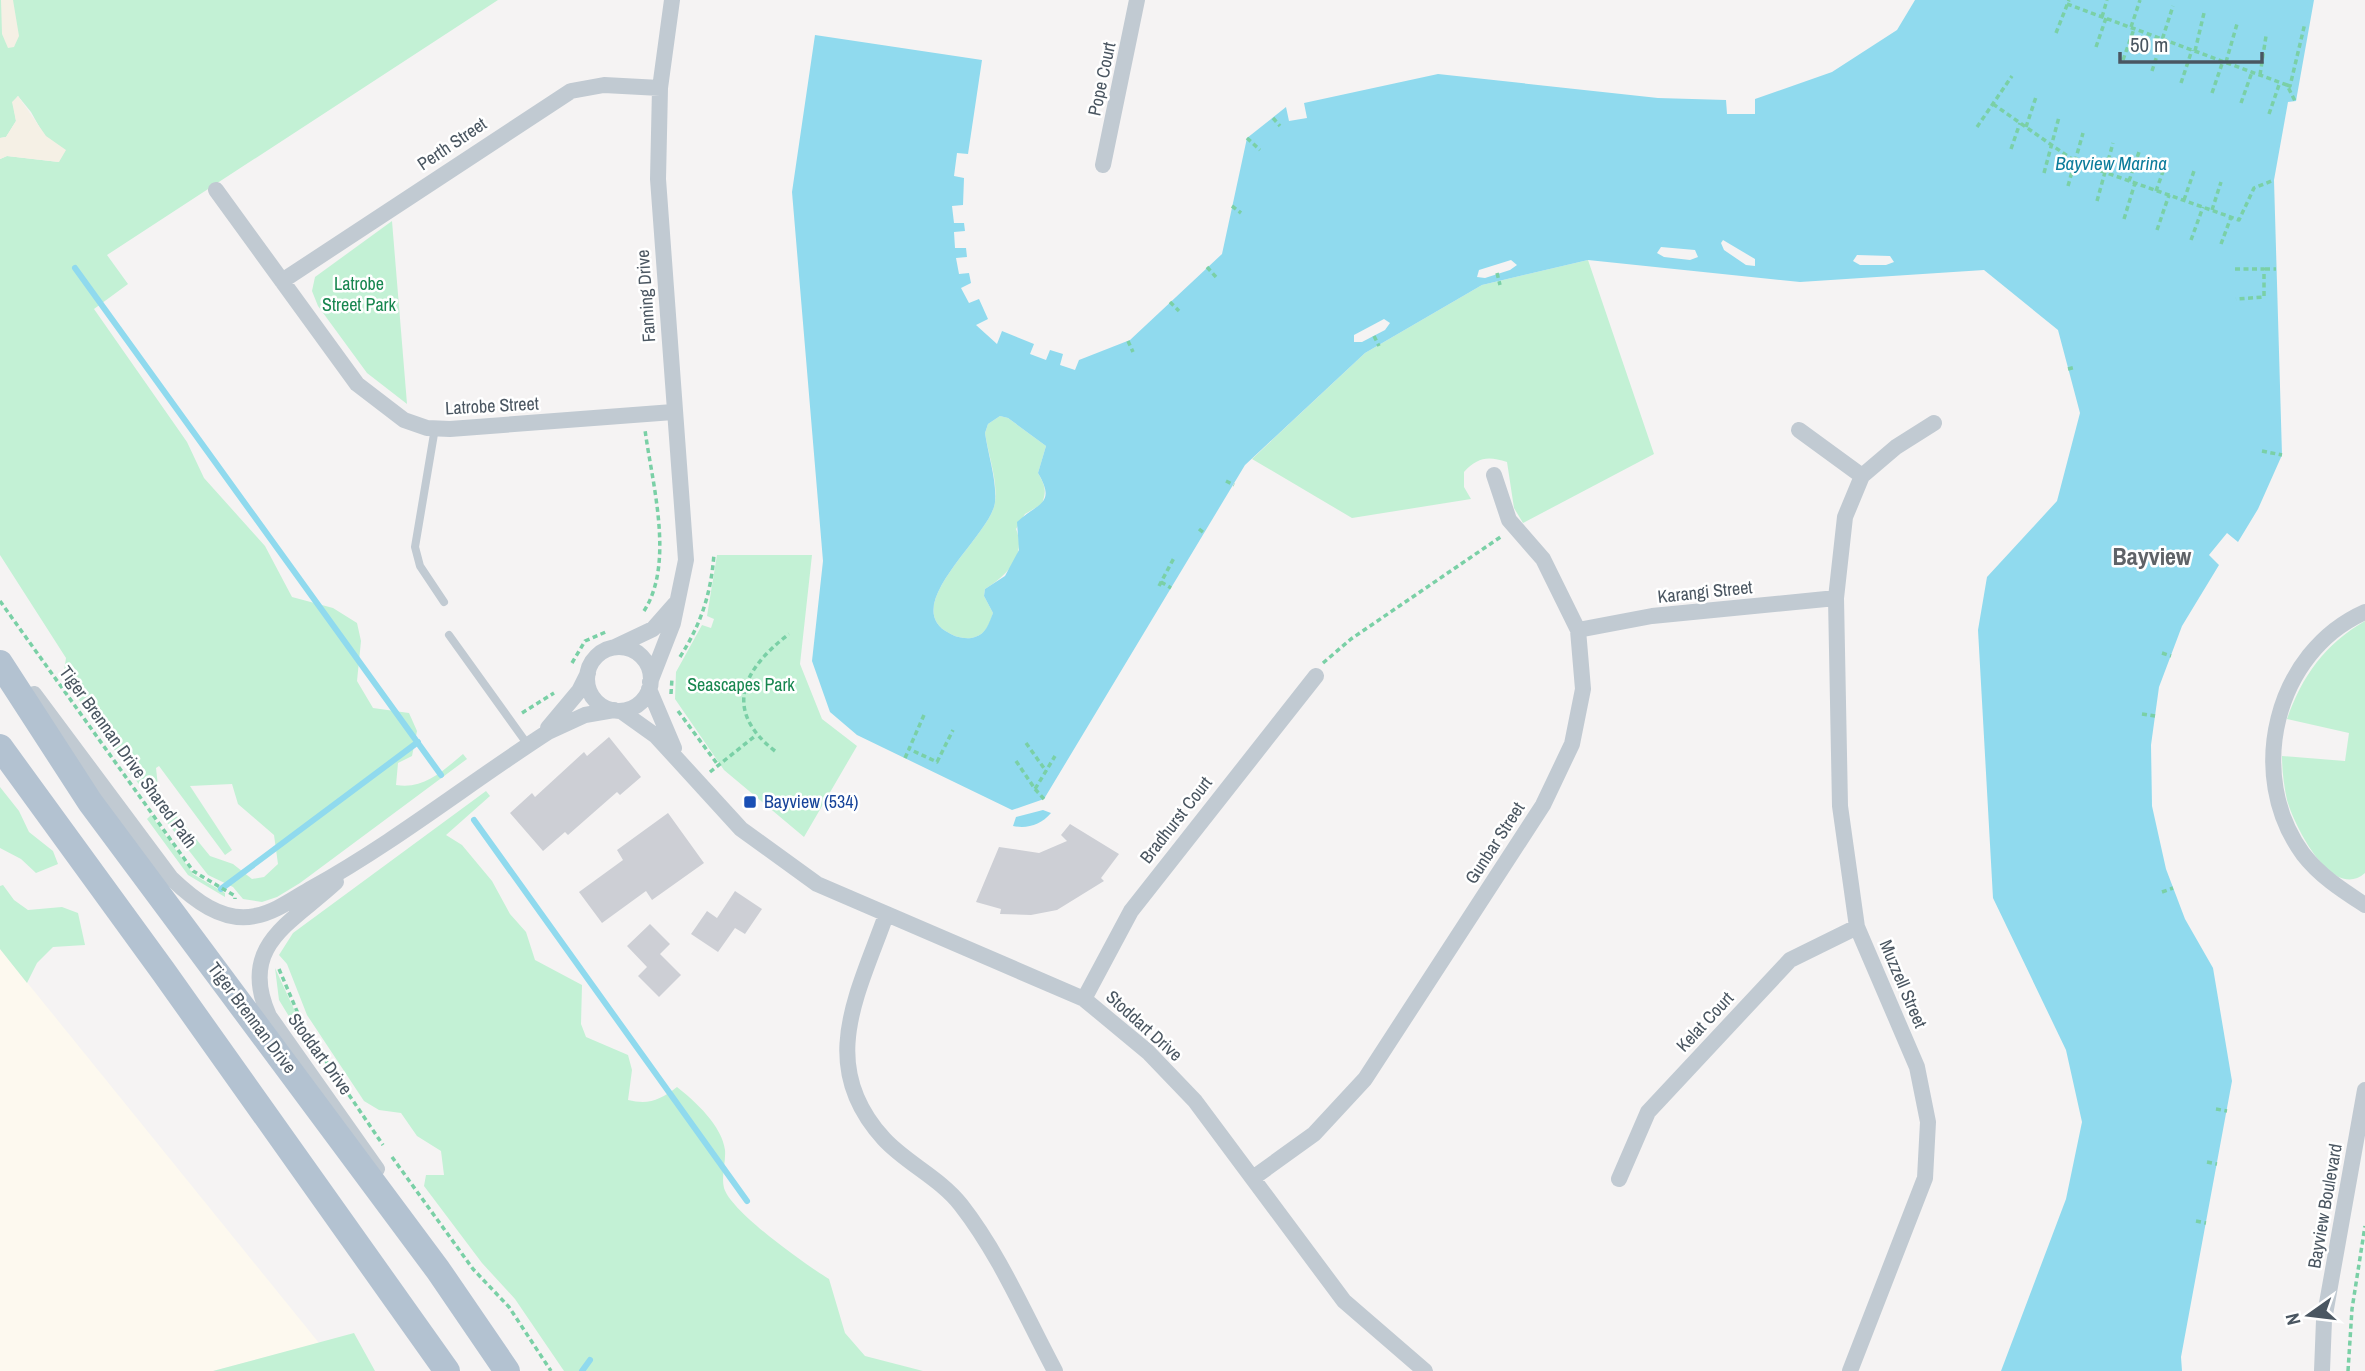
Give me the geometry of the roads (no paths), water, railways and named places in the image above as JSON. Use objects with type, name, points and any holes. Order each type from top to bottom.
[{"type":"main road","name":"Tiger Brennan Drive","points":[[0,663],[90,802],[438,1270],[507,1371]]},
{"type":"main road","points":[[0,747],[447,1371]]},
{"type":"street","name":"Fanning Drive","points":[[650,685],[667,642],[681,589],[686,544],[673,412],[658,188],[660,88],[673,0]]},
{"type":"street","name":"Pope Court","points":[[1104,165],[1138,0]]},
{"type":"street","name":"Perth Street","points":[[282,281],[571,91],[604,85],[660,88]]},
{"type":"street","name":"Latrobe Street","points":[[216,190],[357,384],[390,412],[404,420],[435,428],[673,412]]},
{"type":"street","points":[[1799,430],[1861,476],[1896,447],[1934,424]]},
{"type":"street","name":"Gunbar Street","points":[[1253,1178],[1314,1134],[1365,1079],[1543,805],[1572,744],[1583,689],[1578,630],[1543,559],[1510,520],[1494,475]]},
{"type":"street","name":"Muzzell Street","points":[[1850,1371],[1925,1178],[1928,1122],[1917,1067],[1857,927],[1840,806],[1836,598],[1845,517],[1861,476]]},
{"type":"street","name":"Fanning Drive","points":[[610,649],[653,629],[670,611],[681,589]]},
{"type":"street","name":"Karangi Street","points":[[1578,630],[1652,616],[1836,598]]},
{"type":"street","points":[[2365,612],[2331,633],[2296,675],[2277,722],[2273,759],[2276,792],[2294,840],[2329,881],[2365,905]]},
{"type":"street","points":[[0,651],[120,805],[171,878],[188,896],[215,911],[238,916],[256,916],[274,910],[348,870],[528,745],[565,723],[591,714],[638,705],[650,685],[649,668],[640,656],[625,648],[610,649],[596,658],[563,713],[528,745]]},
{"type":"street","points":[[589,672],[592,695],[603,706],[618,710]]},
{"type":"street","name":"Bradhurst Court","points":[[1084,999],[1131,911],[1316,676]]},
{"type":"street","name":"Stoddart Drive","points":[[650,685],[666,732],[686,768]]},
{"type":"street","name":"Stoddart Drive","points":[[618,710],[656,736],[741,829],[817,884],[1084,999],[1148,1052],[1186,1091],[1345,1301],[1426,1371]]},
{"type":"street","name":"Stoddart Drive","points":[[348,870],[273,936],[264,952],[260,992],[269,1016],[364,1147],[438,1270]]},
{"type":"street","points":[[886,915],[848,1019],[846,1053],[852,1082],[863,1110],[885,1140],[958,1202],[989,1243],[1055,1371]]},
{"type":"street","name":"Kelat Court","points":[[1619,1179],[1648,1112],[1790,960],[1857,927]]},
{"type":"street","name":"Bayview Boulevard","points":[[2322,1371],[2324,1320],[2365,1090]]},
{"type":"lane","points":[[435,428],[415,547],[420,566],[444,602]]},
{"type":"lane","points":[[449,635],[528,745]]},
{"type":"water","name":"Bayview Marina","points":[[1915,0],[2314,0],[2296,101],[2288,102],[2274,180],[2282,455],[2258,509],[2238,542],[2227,533],[2209,555],[2219,565],[2182,626],[2159,687],[2151,745],[2152,806],[2166,869],[2185,919],[2213,968],[2232,1081],[2181,1357],[2182,1371],[2001,1371],[2066,1199],[2082,1122],[2066,1050],[1993,898],[1978,630],[1987,577],[2057,501],[2080,413],[2058,330],[1984,270],[1800,282],[1588,260],[1482,285],[1365,353],[1245,465],[1044,799],[1012,810],[857,735],[830,712],[812,661],[823,561],[792,192],[815,35],[982,60],[968,154],[957,153],[954,176],[964,178],[963,205],[952,206],[954,223],[964,223],[965,231],[954,232],[955,248],[966,248],[967,257],[956,258],[959,274],[969,273],[971,283],[961,288],[969,303],[979,299],[988,319],[976,325],[997,344],[1002,331],[1034,344],[1030,354],[1046,360],[1050,350],[1063,354],[1060,365],[1075,370],[1079,360],[1130,340],[1222,254],[1247,138],[1286,107],[1289,121],[1307,118],[1304,103],[1438,74],[1658,98],[1726,100],[1727,114],[1755,114],[1755,99],[1832,72],[1897,30]],"holes":[[[1000,416],[1008,418],[1046,446],[1038,473],[1046,491],[1045,498],[1017,522],[1019,550],[1005,576],[985,589],[984,596],[993,613],[987,628],[979,636],[961,638],[949,633],[936,621],[934,606],[940,588],[951,570],[990,516],[995,502],[994,476],[985,433],[988,424]]]},
{"type":"water","points":[[1043,810],[1051,813],[1038,823],[1023,827],[1013,826],[1016,817]]},
{"type":"waterway","points":[[75,268],[441,775]]},
{"type":"waterway","points":[[221,889],[418,742]]},
{"type":"waterway","points":[[474,820],[747,1201]]},
{"type":"waterway","points":[[582,1371],[590,1360]]},
{"type":"place","name":"Bayview (534)","points":[[750,802]]},
{"type":"district","name":"Bayview","points":[[2152,557]]},
{"type":"park label","name":"Latrobe Street Park","points":[[359,294]]},
{"type":"park label","name":"Seascapes Park","points":[[741,685]]}]
